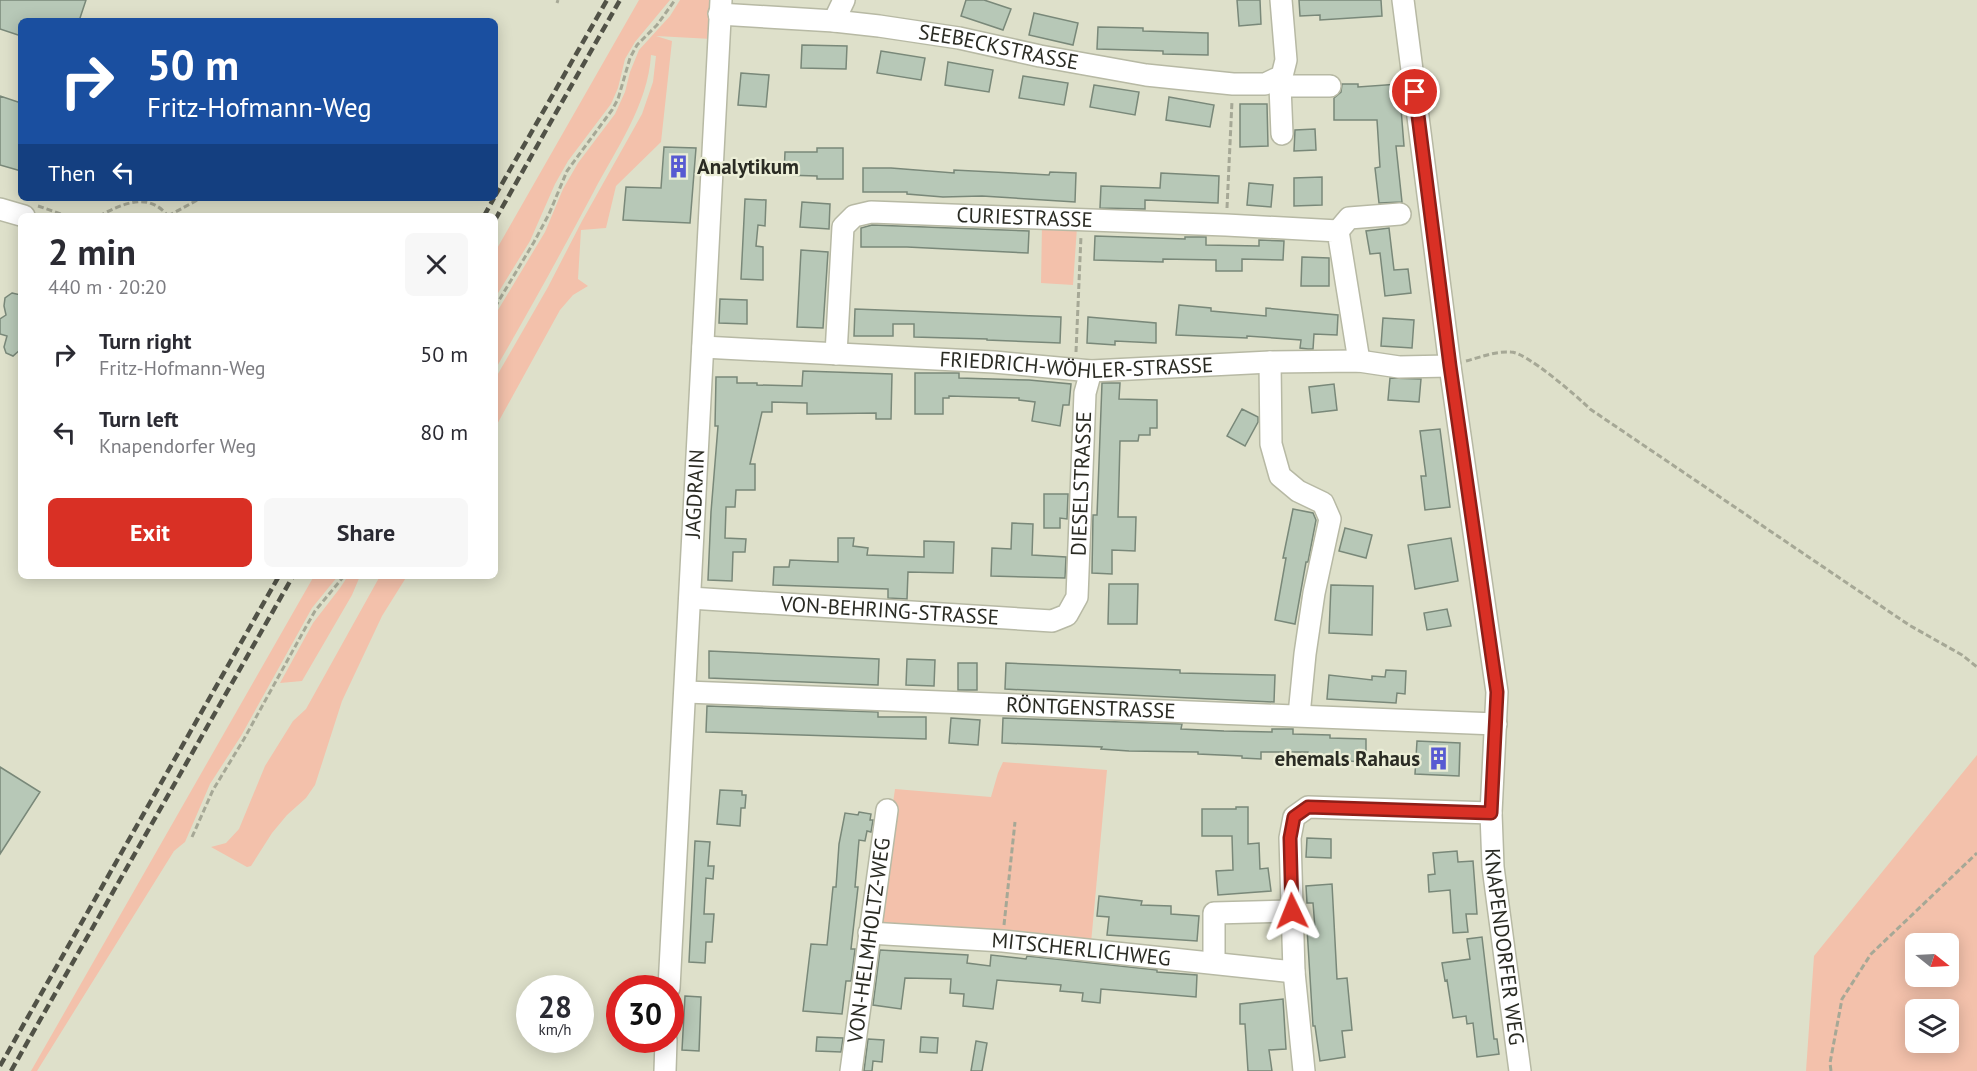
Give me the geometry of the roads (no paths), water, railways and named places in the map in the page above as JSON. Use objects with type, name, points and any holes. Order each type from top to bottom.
[{"type":"street","points":[[834,21],[844,0]]},
{"type":"street","points":[[1281,0],[1286,60],[1278,83],[1282,134]]},
{"type":"street","name":"KNAPENDORFER WEG","points":[[1403,0],[1450,366],[1497,692],[1491,813],[1493,867],[1520,1071]]},
{"type":"street","name":"SEEBECKSTRASSE","points":[[720,7],[959,38],[1040,56],[1146,75],[1233,84],[1278,83],[1330,86]]},
{"type":"street","name":"JAGDRAIN","points":[[670,975],[720,7]]},
{"type":"street","points":[[0,209],[18,214]]},
{"type":"street","name":"CURIESTRASSE","points":[[836,354],[843,227],[854,216],[871,212],[1338,231]]},
{"type":"street","points":[[1359,361],[1338,231],[1348,218],[1400,214]]},
{"type":"street","name":"FRIEDRICH-WÖHLER-STRASSE","points":[[703,347],[994,362],[1083,371],[1270,362],[1359,361],[1398,366],[1450,366]]},
{"type":"street","points":[[1270,362],[1271,444],[1280,476],[1298,491],[1323,503],[1330,519],[1314,593],[1299,715]]},
{"type":"street","name":"DIESELSTRASSE","points":[[1077,597],[1085,393],[1083,371]]},
{"type":"street","name":"VON-BEHRING-STRASSE","points":[[690,598],[1052,621],[1067,615],[1077,597]]},
{"type":"street","name":"RÖNTGENSTRASSE","points":[[686,692],[1496,724]]},
{"type":"street","points":[[1304,1071],[1294,972],[1290,838],[1294,817],[1308,807],[1491,813]]},
{"type":"street","name":"VON-HELMHOLTZ-WEG","points":[[851,1071],[887,810]]},
{"type":"street","points":[[1214,963],[1214,913],[1292,911]]},
{"type":"street","name":"MITSCHERLICHWEG","points":[[869,933],[1003,941],[1294,972]]},
{"type":"street","points":[[665,1071],[666,1053]]},
{"type":"railway","points":[[498,191],[607,0]]},
{"type":"railway","points":[[498,215],[620,0]]},
{"type":"railway","points":[[486,213],[492,201]]},
{"type":"railway","points":[[0,1066],[277,579]]},
{"type":"railway","points":[[11,1071],[291,579]]},
{"type":"place","name":"Analytikum","points":[[679,167]]},
{"type":"place","name":"ehemals Rahaus","points":[[1438,759]]}]
